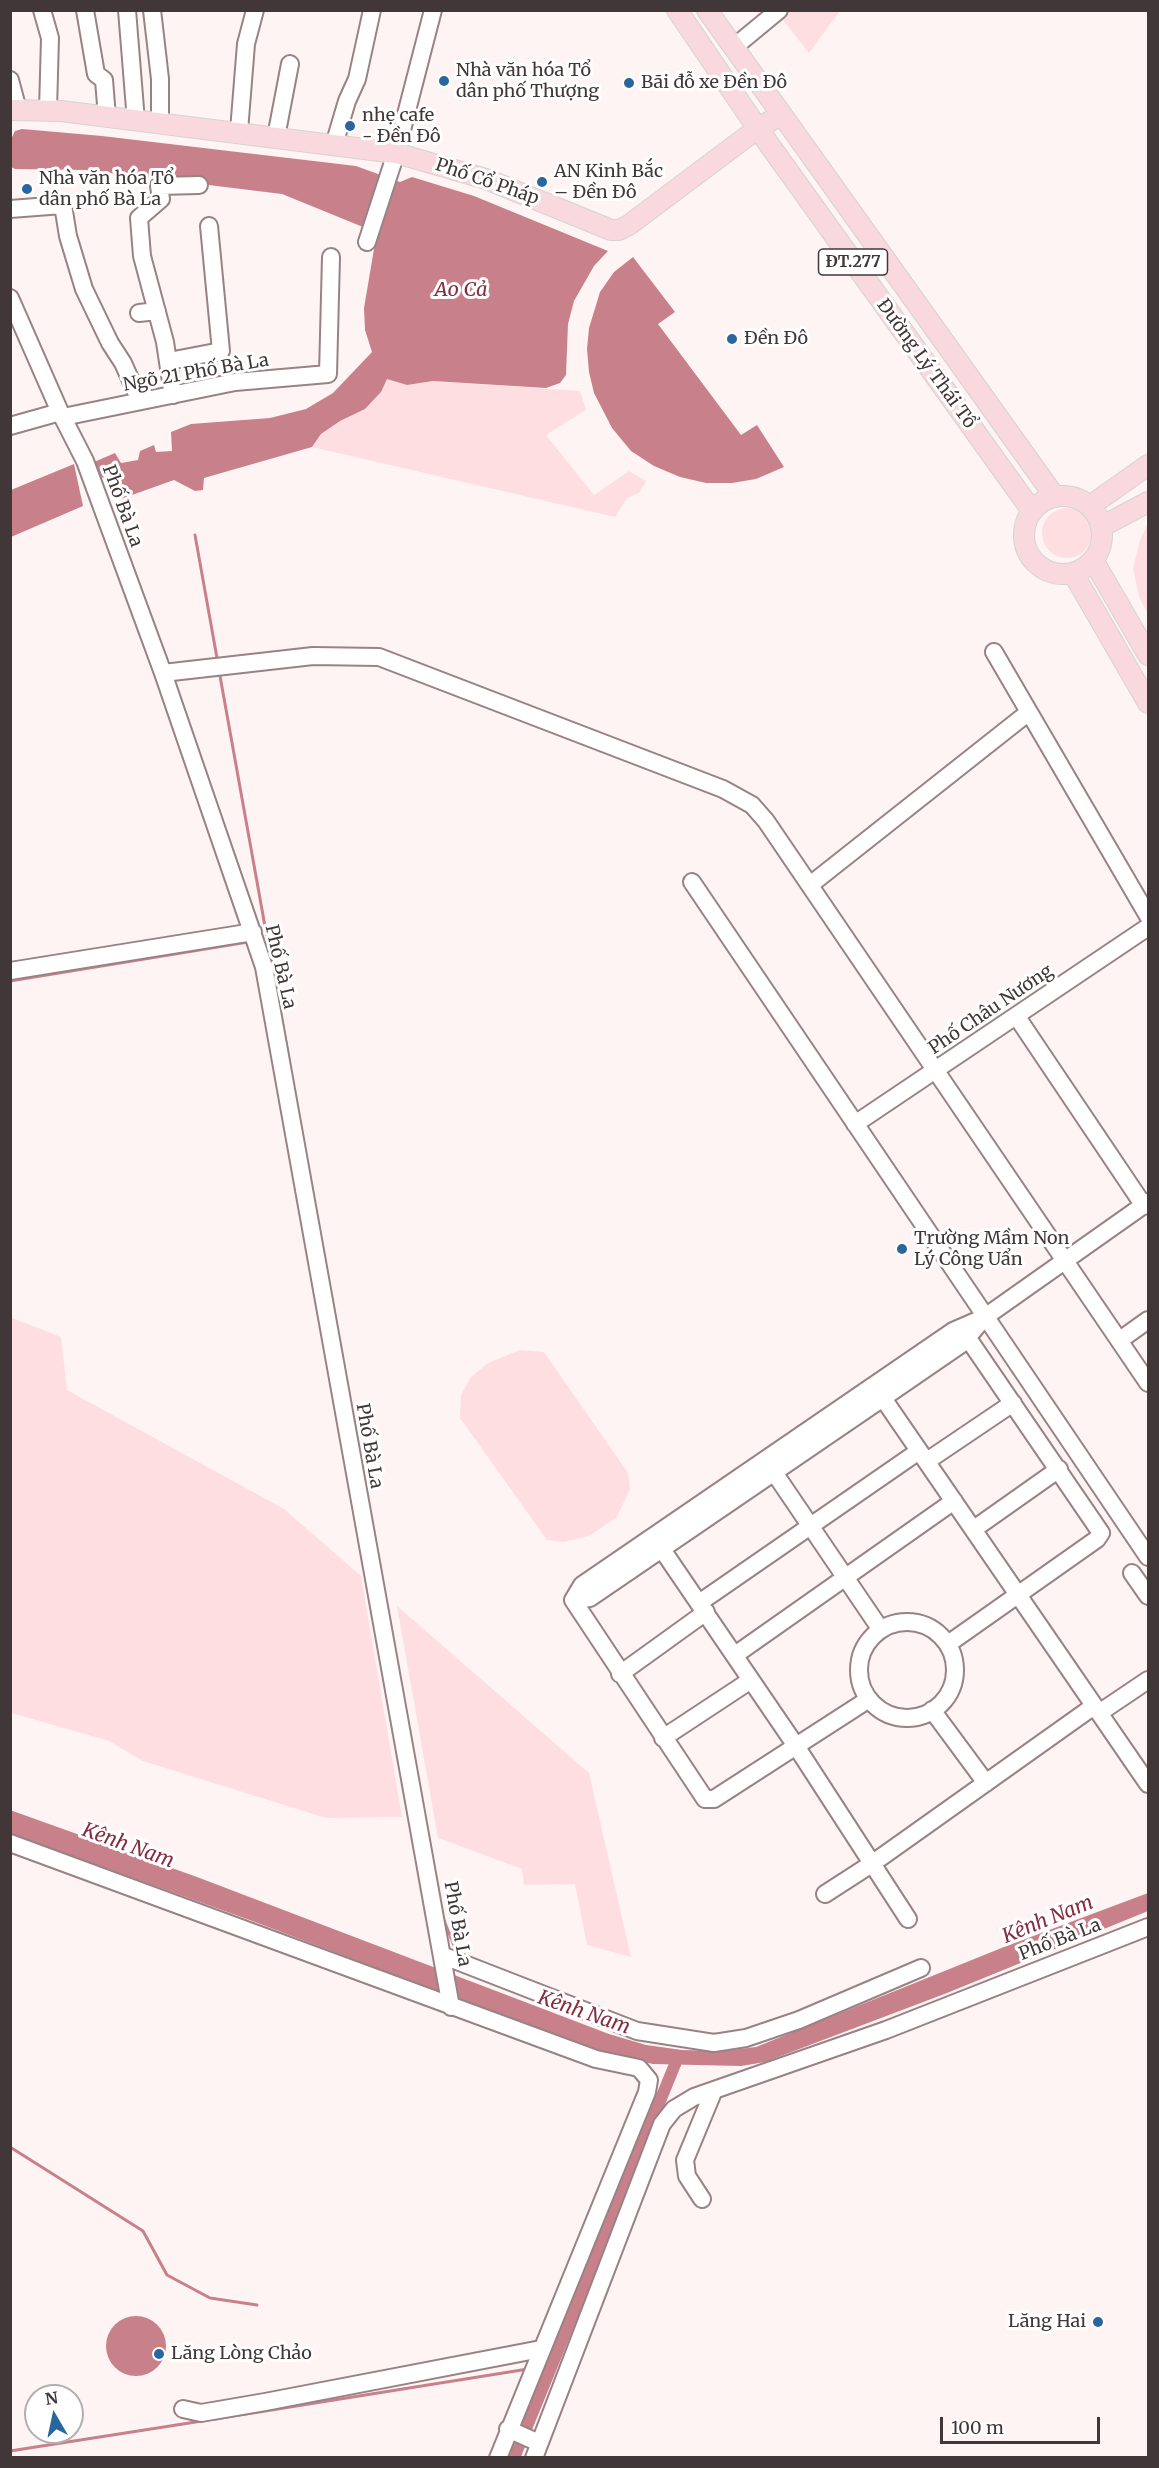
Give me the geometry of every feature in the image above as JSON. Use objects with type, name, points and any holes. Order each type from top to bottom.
[{"type":"main road","name":"Đường Lý Thái Tổ","points":[[677,10],[758,129],[1032,511]]},
{"type":"main road","name":"Đường Lý Thái Tổ","points":[[707,10],[1054,496]]},
{"type":"main road","name":"Phố Cổ Pháp","points":[[14,110],[48,110],[239,131],[396,153],[486,178],[603,228],[619,230],[639,218],[781,114]]},
{"type":"main road","points":[[1089,506],[1149,465]]},
{"type":"main road","points":[[1054,496],[1070,496],[1089,506],[1101,527],[1102,543],[1093,560],[1073,573],[1049,572],[1030,557],[1023,534],[1032,511],[1042,502],[1054,496]]},
{"type":"main road","points":[[1101,527],[1149,502]]},
{"type":"main road","points":[[1093,560],[1149,655]]},
{"type":"main road","points":[[1073,573],[1149,703]]},
{"type":"street","points":[[42,10],[50,38],[48,110]]},
{"type":"street","points":[[85,10],[96,74],[104,80],[107,117]]},
{"type":"street","points":[[126,10],[136,121]]},
{"type":"street","points":[[152,10],[160,79],[160,123]]},
{"type":"street","points":[[239,131],[246,44],[255,10]]},
{"type":"street","points":[[334,145],[346,101],[357,80],[372,10]]},
{"type":"street","points":[[367,242],[396,153],[433,10]]},
{"type":"street","points":[[733,48],[779,10]]},
{"type":"street","points":[[276,137],[290,64]]},
{"type":"street","points":[[10,80],[14,110]]},
{"type":"street","points":[[173,395],[169,361],[142,256],[139,218],[161,199],[159,186],[200,185]]},
{"type":"street","points":[[10,209],[63,205],[68,236],[84,289],[140,401]]},
{"type":"street","points":[[169,361],[220,351],[209,226]]},
{"type":"street","name":"Ngõ 21 Phố Bà La","points":[[10,426],[235,382],[328,374],[331,257]]},
{"type":"street","name":"Phố Bà La","points":[[10,298],[61,415],[85,461],[163,674],[264,967],[451,2006]]},
{"type":"street","points":[[139,314],[157,311]]},
{"type":"street","points":[[994,652],[1149,916]]},
{"type":"street","points":[[163,674],[338,655],[379,657],[723,789],[752,805],[766,821],[810,885],[1149,1383]]},
{"type":"street","points":[[810,885],[1029,711]]},
{"type":"street","points":[[692,882],[1149,1557]]},
{"type":"street","name":"Phố Châu Nương","points":[[855,1124],[1149,927]]},
{"type":"street","points":[[10,971],[253,932]]},
{"type":"street","points":[[869,1699],[714,1799],[705,1799],[573,1600],[582,1585],[658,1542],[964,1333],[1146,1204],[1017,1017]]},
{"type":"street","points":[[1120,1340],[1149,1320]]},
{"type":"street","points":[[948,1644],[1097,1539],[1101,1533],[964,1333]]},
{"type":"street","points":[[878,1392],[1149,1784]]},
{"type":"street","points":[[620,1674],[810,1526],[1013,1404]]},
{"type":"street","points":[[770,1466],[881,1630]]},
{"type":"street","points":[[974,1529],[1059,1469]]},
{"type":"street","points":[[735,1655],[954,1501]]},
{"type":"street","points":[[658,1542],[796,1746],[908,1919]]},
{"type":"street","points":[[1132,1573],[1149,1596]]},
{"type":"street","points":[[900,1622],[914,1622],[927,1626],[948,1644],[956,1670],[954,1683],[948,1696],[932,1710],[914,1717],[901,1718],[887,1714],[869,1699],[861,1684],[861,1657],[866,1644],[881,1630],[900,1622]]},
{"type":"street","points":[[663,1738],[751,1680]]},
{"type":"street","points":[[825,1893],[873,1863],[986,1783],[1096,1710],[1149,1680]]},
{"type":"street","points":[[932,1710],[986,1783]]},
{"type":"street","points":[[10,1843],[596,2059],[639,2068],[649,2080],[647,2092],[498,2457]]},
{"type":"street","name":"Phố Bà La","points":[[536,2450],[662,2124],[674,2109],[714,2090],[886,2030],[1149,1927]]},
{"type":"street","points":[[444,1957],[637,2031],[714,2043],[746,2038],[799,2020],[921,1968]]},
{"type":"street","points":[[702,2199],[687,2176],[686,2160],[714,2090]]},
{"type":"street","points":[[183,2409],[201,2413],[539,2354]]},
{"type":"street","points":[[508,2429],[536,2450]]},
{"type":"shaded area","points":[[776,11],[840,11],[809,53]]},
{"type":"shaded area","points":[[387,378],[407,385],[433,381],[580,391],[586,410],[546,435],[594,495],[629,471],[646,481],[639,493],[627,498],[615,517],[312,447],[321,434],[340,421],[365,409],[381,392]]},
{"type":"shaded area","points":[[1062,508],[1072,508],[1085,515],[1092,528],[1092,538],[1085,551],[1072,558],[1062,558],[1053,554],[1046,547],[1042,538],[1042,528],[1046,519],[1053,512]]},
{"type":"shaded area","points":[[1148,523],[1148,614],[1139,597],[1133,568],[1140,540]]},
{"type":"shaded area","points":[[10,1317],[61,1337],[67,1390],[284,1509],[361,1576],[402,1817],[326,1818],[143,1761],[109,1741],[11,1713]]},
{"type":"shaded area","points":[[520,1350],[544,1352],[628,1473],[630,1489],[617,1517],[589,1536],[563,1542],[547,1540],[460,1418],[461,1395],[471,1377],[488,1363]]},
{"type":"shaded area","points":[[397,1606],[589,1773],[631,1957],[587,1945],[575,1884],[524,1885],[522,1869],[438,1838]]},
{"type":"water","name":"Ao Cả","points":[[22,129],[102,136],[356,166],[400,182],[412,177],[474,196],[608,251],[594,266],[574,301],[568,324],[566,375],[560,383],[546,388],[433,381],[407,385],[387,379],[381,392],[365,409],[340,421],[321,434],[312,447],[204,478],[203,490],[195,491],[174,480],[118,500],[109,477],[97,478],[94,462],[115,453],[121,463],[138,460],[140,451],[154,445],[156,452],[172,451],[171,432],[191,424],[270,418],[306,409],[333,393],[372,352],[365,330],[364,308],[374,249],[371,237],[363,227],[282,194],[86,170],[15,169],[11,167],[12,137],[15,131]]},
{"type":"water","points":[[633,257],[675,312],[658,324],[741,435],[757,425],[784,467],[756,479],[732,483],[706,483],[680,477],[654,466],[631,451],[612,428],[594,393],[589,372],[587,349],[589,328],[600,292],[614,272]]},
{"type":"water","points":[[74,464],[83,506],[11,537],[11,490]]},
{"type":"water","name":"Kênh Nam","points":[[10,1810],[197,1877],[609,2034],[646,2045],[682,2050],[722,2051],[756,2047],[1004,1947],[1148,1893],[1148,1911],[947,1993],[765,2062],[741,2066],[653,2064],[608,2054],[11,1834]]},
{"type":"water","points":[[130,2316],[142,2316],[153,2321],[161,2329],[166,2346],[164,2358],[153,2371],[142,2376],[130,2376],[119,2371],[111,2363],[106,2352],[106,2340],[111,2329],[119,2321]]},
{"type":"waterway","points":[[195,535],[217,658]]},
{"type":"waterway","points":[[220,676],[268,943]]},
{"type":"waterway","points":[[10,981],[248,942]]},
{"type":"waterway","points":[[262,944],[268,943],[289,1060]]},
{"type":"waterway","points":[[443,1918],[457,1953]]},
{"type":"waterway","points":[[514,2458],[678,2057]]},
{"type":"waterway","points":[[10,2147],[143,2231],[167,2275],[210,2298],[257,2305]]},
{"type":"waterway","points":[[541,2367],[551,2366]]},
{"type":"waterway","points":[[215,2419],[528,2369]]},
{"type":"waterway","points":[[10,2451],[202,2421]]},
{"type":"place","name":"Nhà văn hóa Tổ dân phố Thượng","points":[[444,81]]},
{"type":"place","name":"Bãi đỗ xe Đền Đô","points":[[629,83]]},
{"type":"place","name":"nhẹ cafe - Đền Đô","points":[[350,126]]},
{"type":"place","name":"AN Kinh Bắc – Đền Đô","points":[[542,182]]},
{"type":"place","name":"Nhà văn hóa Tổ dân phố Bà La","points":[[27,189]]},
{"type":"place","name":"Đền Đô","points":[[732,339]]},
{"type":"place","name":"Trường Mầm Non Lý Công Uẩn","points":[[902,1249]]},
{"type":"place","name":"Lăng Hai","points":[[1098,2322]]},
{"type":"place","name":"Lăng Lòng Chảo","points":[[159,2354]]}]
